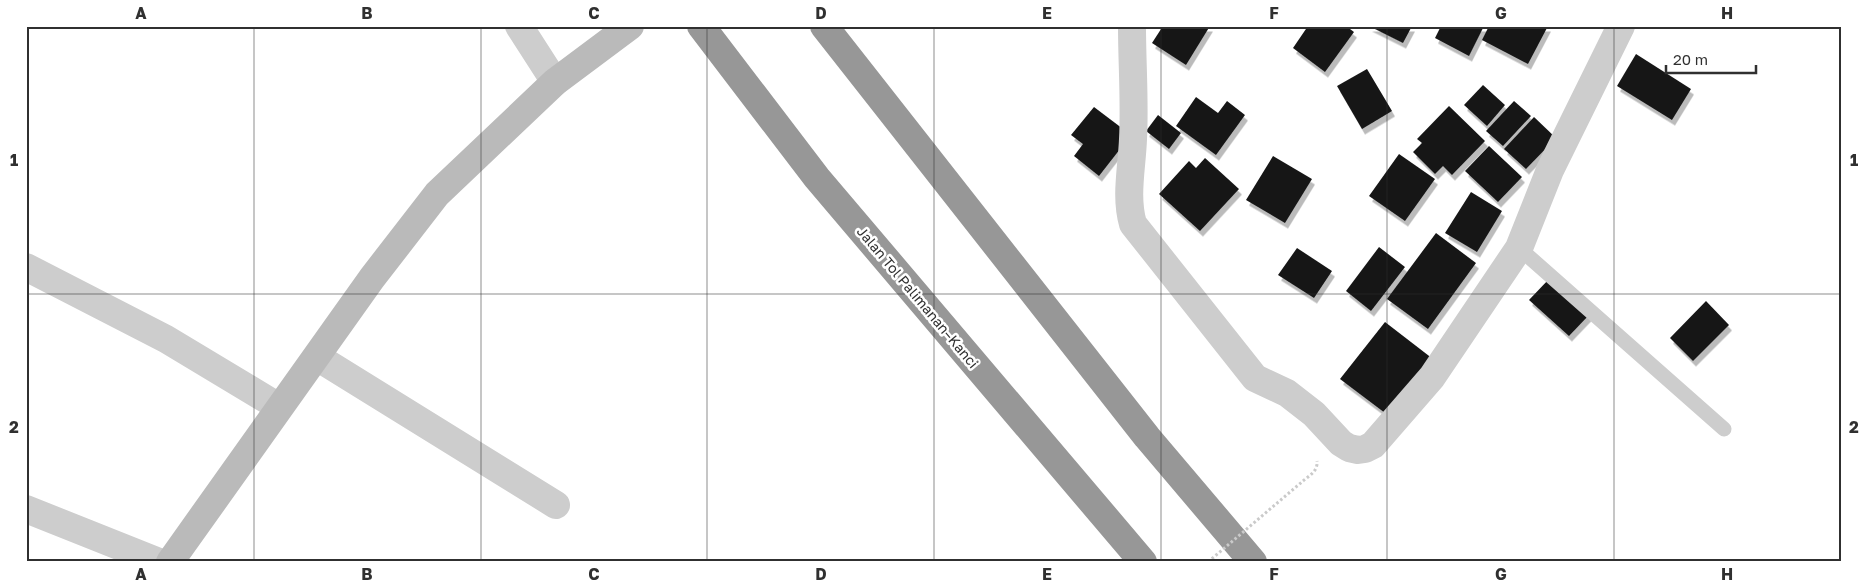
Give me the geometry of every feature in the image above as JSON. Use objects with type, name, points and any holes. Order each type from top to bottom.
[{"type":"highway","name":"Jalan Tol Palimanan–Kanci","points":[[701,26],[817,178],[1143,562]]},
{"type":"highway","points":[[824,26],[1147,437],[1254,562]]},
{"type":"street","points":[[519,26],[555,82]]},
{"type":"street","points":[[170,562],[372,278],[436,194],[555,82],[630,26]]},
{"type":"street","points":[[1132,26],[1133,138],[1129,212],[1133,224],[1254,378],[1287,393],[1314,414],[1340,443],[1358,450],[1366,449],[1373,445],[1432,377],[1519,248],[1550,170],[1621,26]]},
{"type":"street","points":[[26,268],[166,339],[279,407]]},
{"type":"street","points":[[317,357],[556,505]]},
{"type":"street","points":[[26,509],[159,562]]},
{"type":"lane","points":[[1519,248],[1724,429]]},
{"type":"path","points":[[1208,562],[1303,481],[1314,471],[1318,463]]},
{"type":"building","points":[[1163,26],[1210,26],[1186,65],[1152,43]]},
{"type":"building","points":[[1308,26],[1346,26],[1354,32],[1325,72],[1293,48]]},
{"type":"building","points":[[1369,26],[1412,26],[1403,43]]},
{"type":"building","points":[[1441,26],[1484,26],[1469,56],[1435,38]]},
{"type":"building","points":[[1489,26],[1548,26],[1528,64],[1482,40]]},
{"type":"building","points":[[1636,54],[1691,89],[1672,120],[1617,86]]},
{"type":"building","points":[[1367,69],[1392,111],[1362,129],[1337,86]]},
{"type":"building","points":[[1483,85],[1505,105],[1487,126],[1464,105]]},
{"type":"building","points":[[1196,97],[1218,113],[1227,101],[1245,115],[1216,155],[1176,126]]},
{"type":"building","points":[[1514,101],[1531,116],[1503,146],[1486,131]]},
{"type":"building","points":[[1449,106],[1485,141],[1452,175],[1443,166],[1435,174],[1413,152],[1422,143],[1417,139]]},
{"type":"building","points":[[1094,107],[1131,135],[1099,176],[1074,156],[1083,144],[1071,135]]},
{"type":"building","points":[[1158,115],[1181,133],[1169,149],[1146,131]]},
{"type":"building","points":[[1534,117],[1556,138],[1526,169],[1504,149]]},
{"type":"building","points":[[1489,146],[1522,177],[1498,202],[1465,171]]},
{"type":"building","points":[[1399,154],[1435,179],[1405,221],[1369,196]]},
{"type":"building","points":[[1273,156],[1312,179],[1285,223],[1246,200]]},
{"type":"building","points":[[1205,158],[1239,189],[1200,231],[1159,194],[1189,161],[1196,168]]},
{"type":"building","points":[[1471,192],[1502,211],[1477,252],[1445,233]]},
{"type":"building","points":[[1436,233],[1476,263],[1428,329],[1387,299]]},
{"type":"building","points":[[1379,247],[1405,267],[1371,311],[1346,291]]},
{"type":"building","points":[[1297,248],[1332,271],[1314,298],[1278,275]]},
{"type":"building","points":[[1549,279],[1589,315],[1569,336],[1529,300]]},
{"type":"building","points":[[1706,301],[1729,325],[1693,361],[1670,338]]},
{"type":"building","points":[[1385,322],[1433,359],[1389,416],[1340,379]]}]
